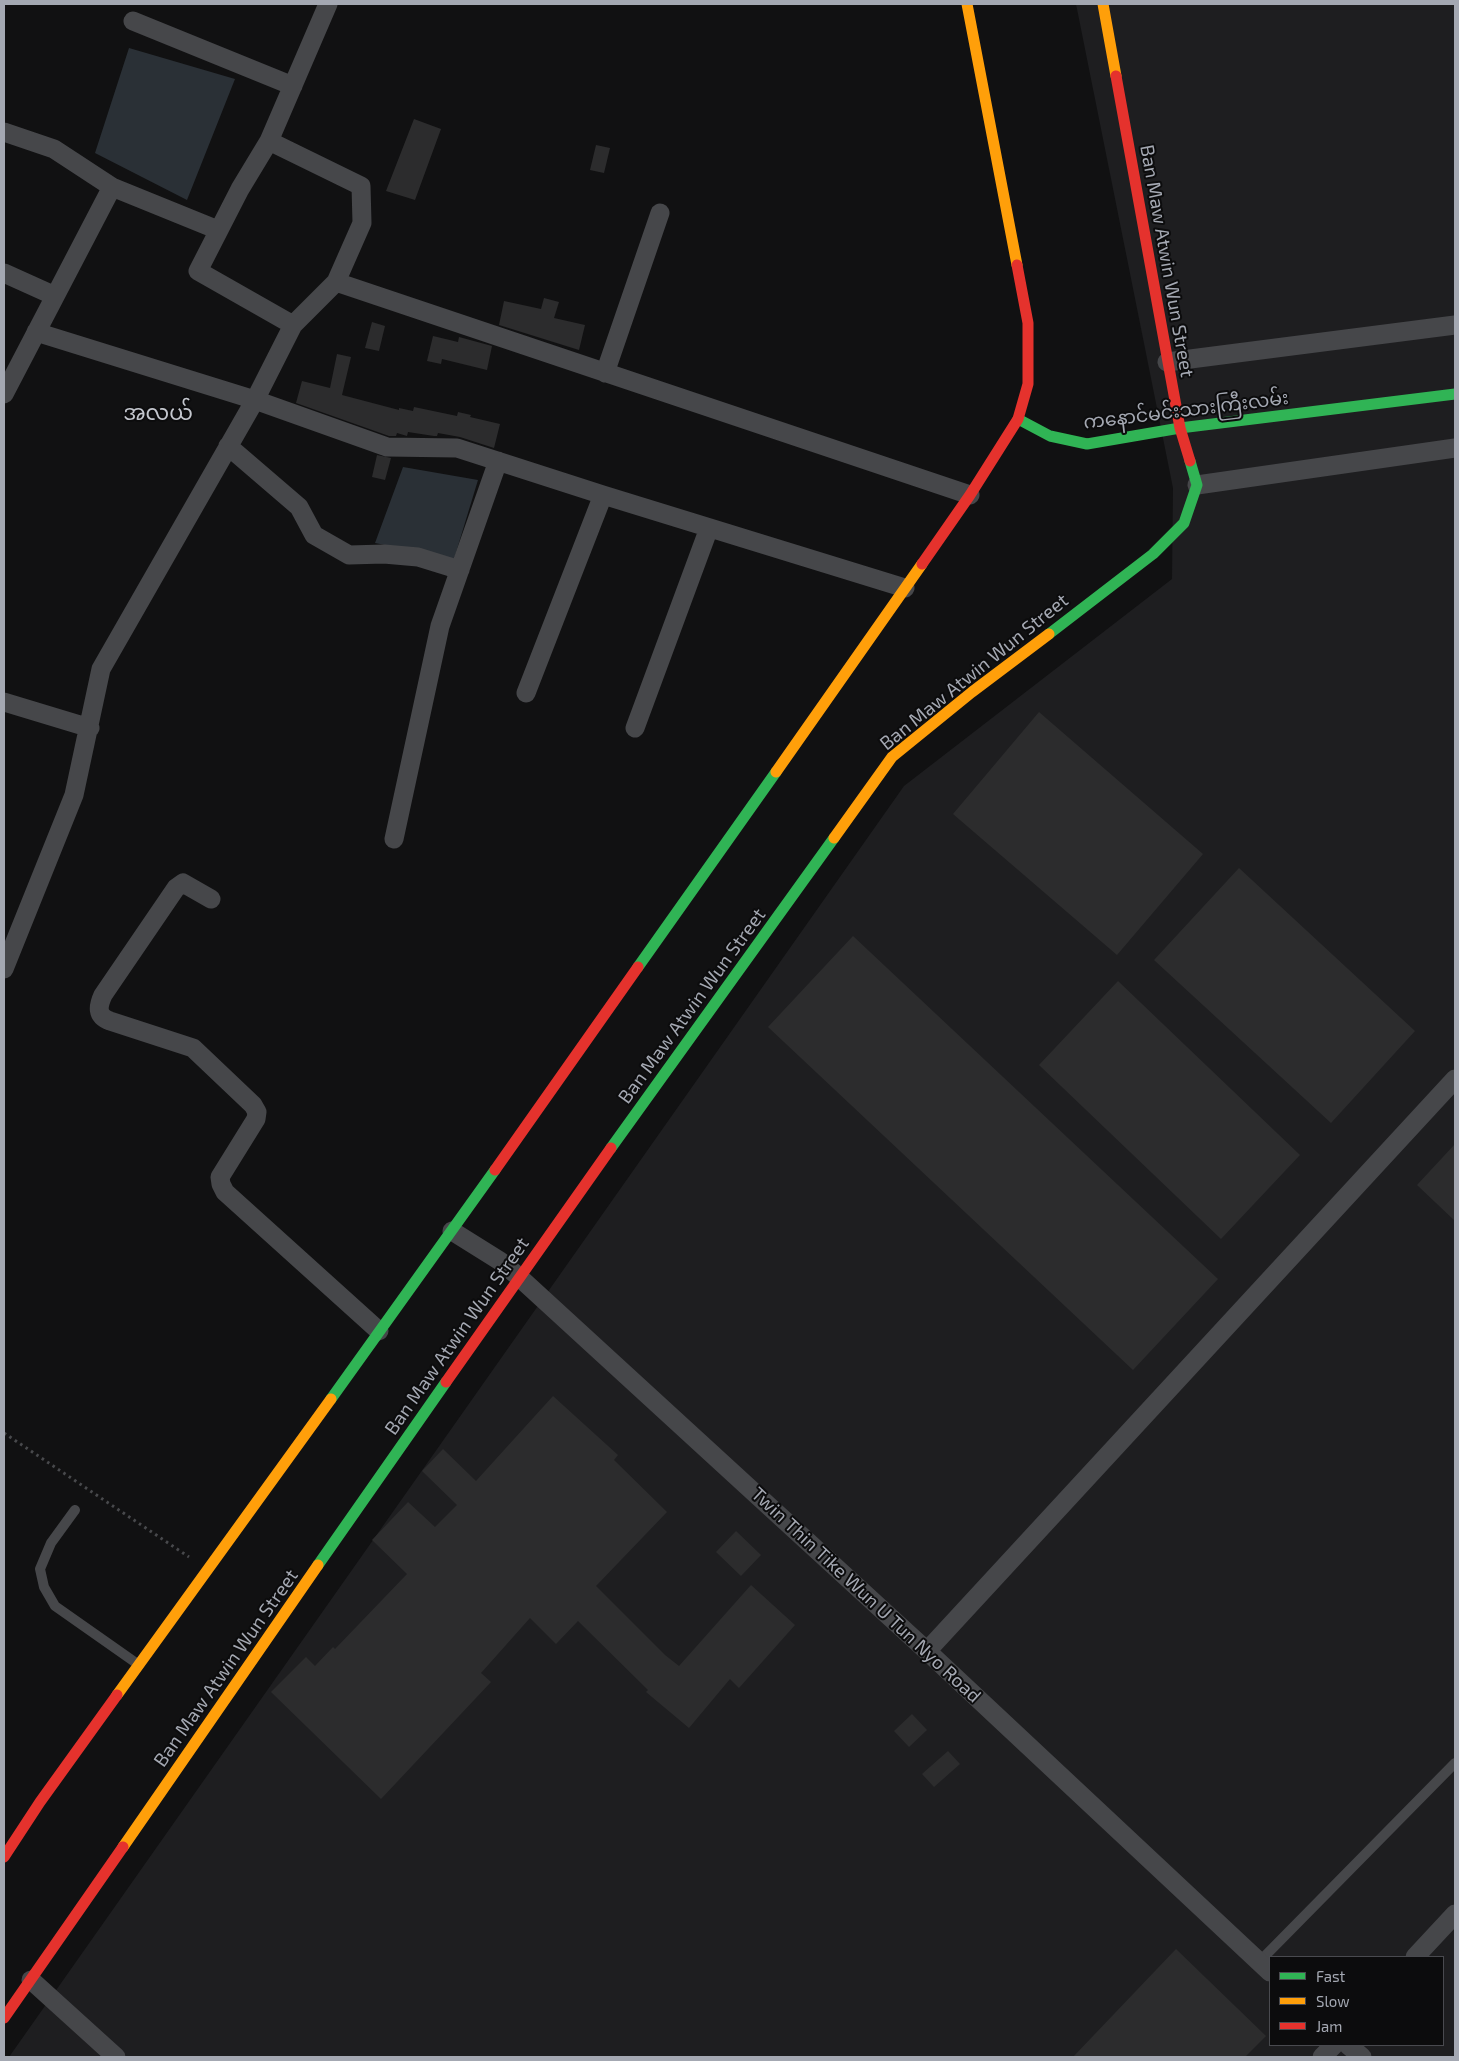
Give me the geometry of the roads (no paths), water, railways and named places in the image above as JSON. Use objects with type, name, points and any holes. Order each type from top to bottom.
[{"type":"main road","points":[[4,1857],[40,1802],[452,1231],[906,588],[970,496],[1018,419],[1028,384],[1028,322],[968,4]]},
{"type":"main road","name":"Ban Maw Atwin Wun Street","points":[[4,2018],[520,1277],[892,757],[972,692],[1153,554],[1184,523],[1197,485],[1180,428],[1167,362],[1103,4]]},
{"type":"main road","name":"ကနောင်မင်းသားကြီးလမ်း","points":[[1018,419],[1050,436],[1087,444],[1180,428],[1455,394]]},
{"type":"street","points":[[293,325],[198,270],[240,189],[269,141],[328,4]]},
{"type":"street","points":[[133,22],[293,86]]},
{"type":"street","points":[[4,132],[54,149],[112,187],[218,230]]},
{"type":"street","points":[[4,969],[74,795],[90,728],[101,669],[255,400],[293,325],[336,282],[362,223],[361,186],[269,141]]},
{"type":"street","points":[[4,394],[112,187]]},
{"type":"street","points":[[604,373],[660,213]]},
{"type":"street","points":[[4,273],[55,296]]},
{"type":"street","points":[[336,282],[970,496]]},
{"type":"street","points":[[1167,362],[1455,325]]},
{"type":"street","points":[[36,332],[255,400],[387,447],[457,448],[603,496],[906,588]]},
{"type":"street","points":[[228,446],[299,507],[314,535],[349,555],[384,554],[418,557],[460,570]]},
{"type":"street","points":[[1197,485],[1455,448]]},
{"type":"street","points":[[394,839],[440,626],[498,462]]},
{"type":"street","points":[[526,693],[603,496]]},
{"type":"street","points":[[635,728],[709,528]]},
{"type":"street","points":[[4,702],[90,728]]},
{"type":"street","points":[[211,899],[183,883],[176,888],[103,994],[98,1005],[100,1013],[110,1021],[193,1048],[253,1105],[257,1112],[256,1119],[220,1177],[225,1192],[379,1331]]},
{"type":"street","points":[[927,1651],[1455,1079]]},
{"type":"street","name":"Twin Thin Tike Wun U Tun Nyo Road","points":[[452,1231],[500,1261],[520,1277],[927,1651],[1265,1967]]},
{"type":"street","points":[[1416,1956],[1455,1914]]},
{"type":"street","points":[[31,1980],[116,2057]]},
{"type":"street","points":[[1322,2057],[1333,2046]]},
{"type":"street","points":[[1349,2046],[1362,2057]]},
{"type":"lane","points":[[74,1510],[50,1543],[40,1569],[44,1586],[55,1606],[140,1665]]},
{"type":"lane","points":[[1275,1956],[1455,1763]]},
{"type":"district","name":"အလယ်","points":[[158,413]]}]
